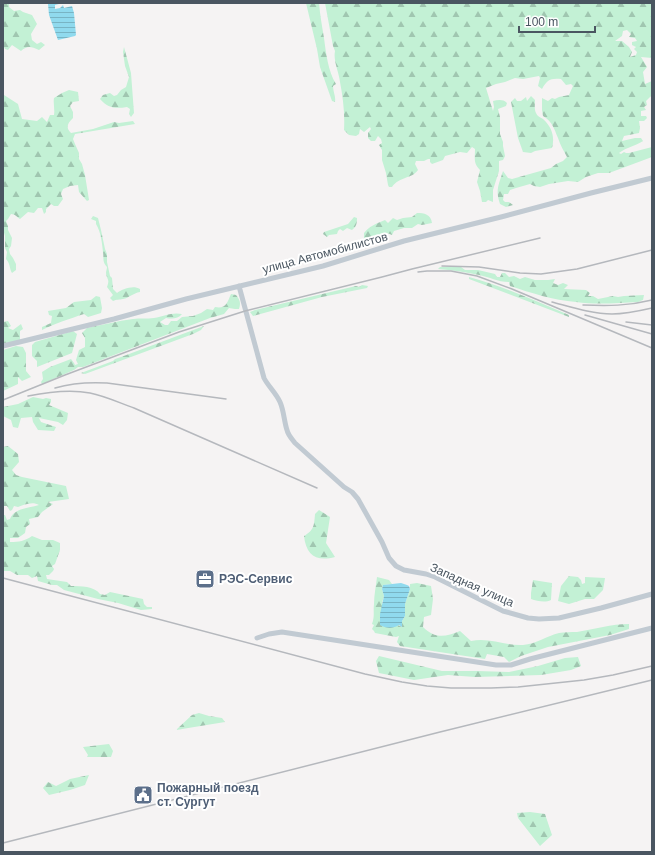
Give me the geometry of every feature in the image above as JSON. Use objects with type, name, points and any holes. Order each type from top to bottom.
[{"type":"street","name":"улица Автомобилистов","points":[[3,346],[114,319],[186,299],[323,266],[424,236],[652,178]]},
{"type":"street","name":"Западная улица","points":[[239,286],[264,378],[281,403],[287,431],[290,437],[358,499],[382,542],[389,558],[396,566],[404,570],[435,577],[493,607],[528,618],[559,618],[652,594]]},
{"type":"street","points":[[257,638],[282,632],[496,665],[511,665],[652,628]]},
{"type":"green space","points":[[3,3],[9,3],[9,7],[14,11],[20,10],[32,15],[37,24],[31,34],[32,40],[37,44],[41,42],[45,45],[39,50],[30,47],[21,51],[12,45],[8,50],[5,49],[3,45]]},
{"type":"green space","points":[[306,3],[319,3],[328,62],[336,84],[333,86],[335,102],[332,101],[320,67]]},
{"type":"green space","points":[[325,3],[652,3],[652,58],[641,57],[647,67],[643,72],[645,84],[652,81],[652,95],[646,101],[647,105],[644,107],[646,110],[641,111],[641,116],[646,116],[647,118],[644,121],[639,121],[639,133],[624,136],[622,141],[641,138],[643,141],[619,153],[629,153],[652,147],[652,157],[609,173],[598,173],[586,177],[578,182],[568,181],[540,187],[530,184],[516,188],[510,190],[508,194],[504,194],[503,200],[513,205],[506,207],[500,204],[498,191],[503,171],[508,178],[512,179],[551,168],[567,157],[553,126],[543,116],[542,98],[548,101],[552,98],[555,99],[569,95],[573,86],[571,84],[566,85],[561,79],[551,79],[542,89],[538,86],[539,76],[523,79],[515,78],[486,88],[493,111],[493,101],[502,100],[507,103],[506,106],[498,109],[500,117],[500,134],[505,156],[503,160],[499,161],[499,171],[493,190],[493,202],[488,200],[486,202],[482,202],[477,182],[480,170],[475,163],[475,149],[472,147],[467,153],[460,152],[445,156],[443,160],[432,164],[430,159],[416,161],[415,164],[418,170],[413,175],[395,183],[392,187],[389,187],[382,160],[382,150],[379,145],[382,143],[381,139],[378,136],[375,141],[371,141],[368,138],[368,133],[371,129],[370,127],[364,132],[360,129],[359,134],[356,136],[349,135],[344,130],[343,100]],"holes":[[[627,30],[631,34],[629,37],[635,38],[637,41],[632,42],[632,45],[636,47],[634,49],[637,52],[636,55],[630,57],[632,52],[629,47],[622,41],[615,41],[622,36],[623,31]]]},
{"type":"green space","points":[[124,47],[131,73],[134,113],[131,117],[129,114],[130,109],[127,107],[112,107],[100,99],[103,95],[110,93],[114,96],[117,95],[126,87],[129,77],[125,66],[123,52]]},
{"type":"green space","points":[[69,90],[78,92],[79,101],[73,102],[70,106],[73,112],[73,118],[68,127],[71,133],[93,129],[114,122],[119,123],[133,121],[135,124],[75,134],[73,139],[79,153],[79,159],[85,175],[89,200],[87,201],[79,192],[78,185],[70,186],[63,189],[61,194],[63,199],[58,206],[51,204],[46,209],[44,214],[42,208],[38,208],[34,213],[28,212],[20,219],[11,214],[6,221],[12,238],[9,249],[10,254],[16,264],[16,270],[12,273],[6,259],[7,252],[5,248],[5,236],[3,229],[3,94],[18,104],[22,119],[37,121],[42,117],[47,122],[50,115],[54,115],[54,98]]},
{"type":"green space","points":[[531,96],[535,100],[536,114],[549,125],[553,140],[552,148],[531,153],[523,152],[518,138],[511,102],[515,98],[517,101],[521,101],[526,97],[527,101]]},
{"type":"green space","points":[[417,213],[429,216],[432,223],[422,225],[418,224],[412,228],[404,228],[394,231],[392,235],[387,233],[381,234],[379,238],[373,237],[369,241],[364,240],[364,233],[376,224],[385,220],[388,223],[393,218],[397,220],[412,217]]},
{"type":"green space","points":[[93,216],[98,218],[107,254],[107,262],[110,276],[112,278],[113,289],[117,293],[134,287],[140,289],[140,292],[113,301],[110,298],[113,295],[107,287],[107,267],[104,262],[101,238],[96,221],[91,219]]},
{"type":"green space","points":[[354,217],[357,218],[357,222],[352,230],[347,228],[343,231],[340,229],[337,234],[329,235],[327,237],[323,234],[324,232],[348,224]]},
{"type":"green space","points":[[440,267],[461,267],[465,270],[478,270],[495,274],[497,277],[500,277],[502,273],[505,273],[509,277],[514,276],[520,279],[525,277],[535,280],[555,279],[553,283],[558,285],[563,283],[568,285],[564,289],[586,290],[590,293],[588,296],[593,296],[598,299],[613,296],[644,295],[643,300],[638,302],[599,304],[559,300],[518,289],[510,286],[509,282],[469,273],[438,269]]},
{"type":"green space","points":[[469,277],[519,294],[569,315],[569,317],[469,279]]},
{"type":"green space","points":[[362,285],[368,286],[367,288],[322,297],[253,316],[250,312],[356,286],[359,287]]},
{"type":"green space","points":[[231,294],[236,295],[238,298],[240,303],[239,309],[229,308],[224,314],[83,367],[78,367],[42,384],[41,382],[43,379],[42,372],[50,367],[71,359],[75,365],[78,364],[76,360],[79,350],[85,347],[85,338],[82,333],[87,328],[127,320],[182,314],[177,318],[166,318],[160,322],[168,325],[171,321],[177,321],[182,317],[193,316],[207,309],[213,310],[215,307],[222,307],[227,303]]},
{"type":"green space","points":[[96,296],[100,297],[102,308],[101,313],[88,317],[84,314],[57,323],[42,330],[42,327],[51,323],[52,316],[49,315],[48,311],[66,308],[74,302],[91,300]]},
{"type":"green space","points":[[8,321],[11,326],[8,328],[13,330],[21,324],[23,329],[20,331],[20,341],[3,345],[3,322]]},
{"type":"green space","points":[[204,326],[201,330],[193,334],[85,374],[81,373],[115,359]]},
{"type":"green space","points":[[73,331],[77,334],[72,353],[37,367],[37,361],[32,356],[32,345],[35,342]]},
{"type":"green space","points":[[16,346],[23,347],[26,353],[26,371],[31,377],[22,381],[18,377],[18,384],[3,391],[3,350]]},
{"type":"green space","points":[[33,397],[51,399],[49,405],[68,413],[67,420],[63,425],[58,422],[39,418],[41,422],[56,427],[54,431],[38,430],[32,417],[21,418],[18,428],[13,427],[11,420],[3,416],[3,407],[18,404]]},
{"type":"green space","points":[[8,446],[18,454],[19,462],[12,470],[16,475],[66,486],[69,499],[48,502],[53,504],[38,517],[29,519],[30,524],[26,527],[25,533],[18,538],[10,538],[10,542],[22,541],[32,536],[42,540],[53,540],[60,543],[60,550],[55,564],[52,566],[54,569],[49,575],[46,575],[47,579],[67,582],[71,586],[91,588],[100,594],[105,595],[110,592],[143,599],[144,604],[147,607],[152,607],[152,609],[141,610],[64,590],[57,585],[38,581],[37,576],[32,578],[28,575],[17,575],[10,571],[3,571],[3,515],[5,515],[7,520],[18,511],[39,505],[31,503],[18,507],[14,506],[10,511],[7,506],[3,506],[3,447]]},
{"type":"green space","points":[[319,510],[330,517],[326,543],[335,557],[317,558],[313,556],[305,543],[304,536],[312,530],[315,514]]},
{"type":"green space","points":[[569,576],[578,577],[582,584],[585,583],[585,577],[605,578],[603,590],[594,599],[585,599],[569,604],[558,601],[561,586]]},
{"type":"green space","points":[[377,577],[389,580],[392,584],[383,585],[382,589],[384,596],[382,603],[398,625],[402,627],[402,621],[405,616],[405,604],[410,589],[410,584],[417,583],[431,586],[433,599],[431,615],[424,617],[423,627],[432,634],[440,636],[450,635],[460,631],[471,641],[484,640],[523,645],[561,633],[577,632],[622,624],[629,624],[629,629],[610,635],[548,647],[521,656],[509,662],[504,657],[487,654],[485,659],[400,646],[397,642],[399,636],[396,637],[375,633],[372,629],[374,625],[372,624]]},
{"type":"green space","points":[[533,580],[552,583],[551,600],[544,602],[531,599]]},
{"type":"green space","points":[[379,656],[442,671],[509,672],[538,666],[565,658],[578,657],[581,666],[571,670],[541,675],[475,677],[448,675],[414,680],[379,673],[376,661]]},
{"type":"green space","points":[[199,713],[222,718],[225,722],[176,730],[192,715]]},
{"type":"green space","points":[[109,744],[113,751],[111,757],[87,757],[88,755],[83,747]]},
{"type":"green space","points":[[89,775],[85,785],[70,790],[49,795],[43,788],[48,782],[56,786],[70,779]]},
{"type":"green space","points":[[530,812],[545,814],[552,835],[540,846],[518,818],[517,813]]},
{"type":"water","points":[[63,3],[55,5],[55,9],[60,8],[63,5],[64,8],[72,6],[74,13],[75,36],[58,40],[49,15],[48,4]]},
{"type":"water","points":[[401,583],[409,586],[410,589],[405,604],[405,616],[402,621],[402,627],[399,625],[392,628],[382,626],[380,625],[380,614],[384,596],[382,589],[383,585]]},
{"type":"railway","points":[[3,400],[179,332],[245,311],[540,238]]},
{"type":"railway","points":[[442,266],[479,267],[520,273],[541,274],[577,269],[652,250]]},
{"type":"railway","points":[[418,272],[451,271],[477,276],[512,289],[652,348]]},
{"type":"railway","points":[[583,305],[618,305],[652,300]]},
{"type":"railway","points":[[552,302],[604,314],[627,313],[652,308]]},
{"type":"railway","points":[[585,315],[652,334]]},
{"type":"railway","points":[[626,322],[652,325]]},
{"type":"railway","points":[[55,388],[81,383],[107,383],[226,399]]},
{"type":"railway","points":[[28,396],[66,391],[90,393],[101,396],[134,408],[317,488]]},
{"type":"railway","points":[[3,578],[365,674],[427,686],[451,688],[518,687],[584,680],[652,666]]},
{"type":"railway","points":[[3,843],[440,732],[652,680]]},
{"type":"place","name":"РЭС-Сервис","points":[[205,579]]},
{"type":"place","name":"Пожарный поезд ст. Сургут","points":[[143,795]]}]
